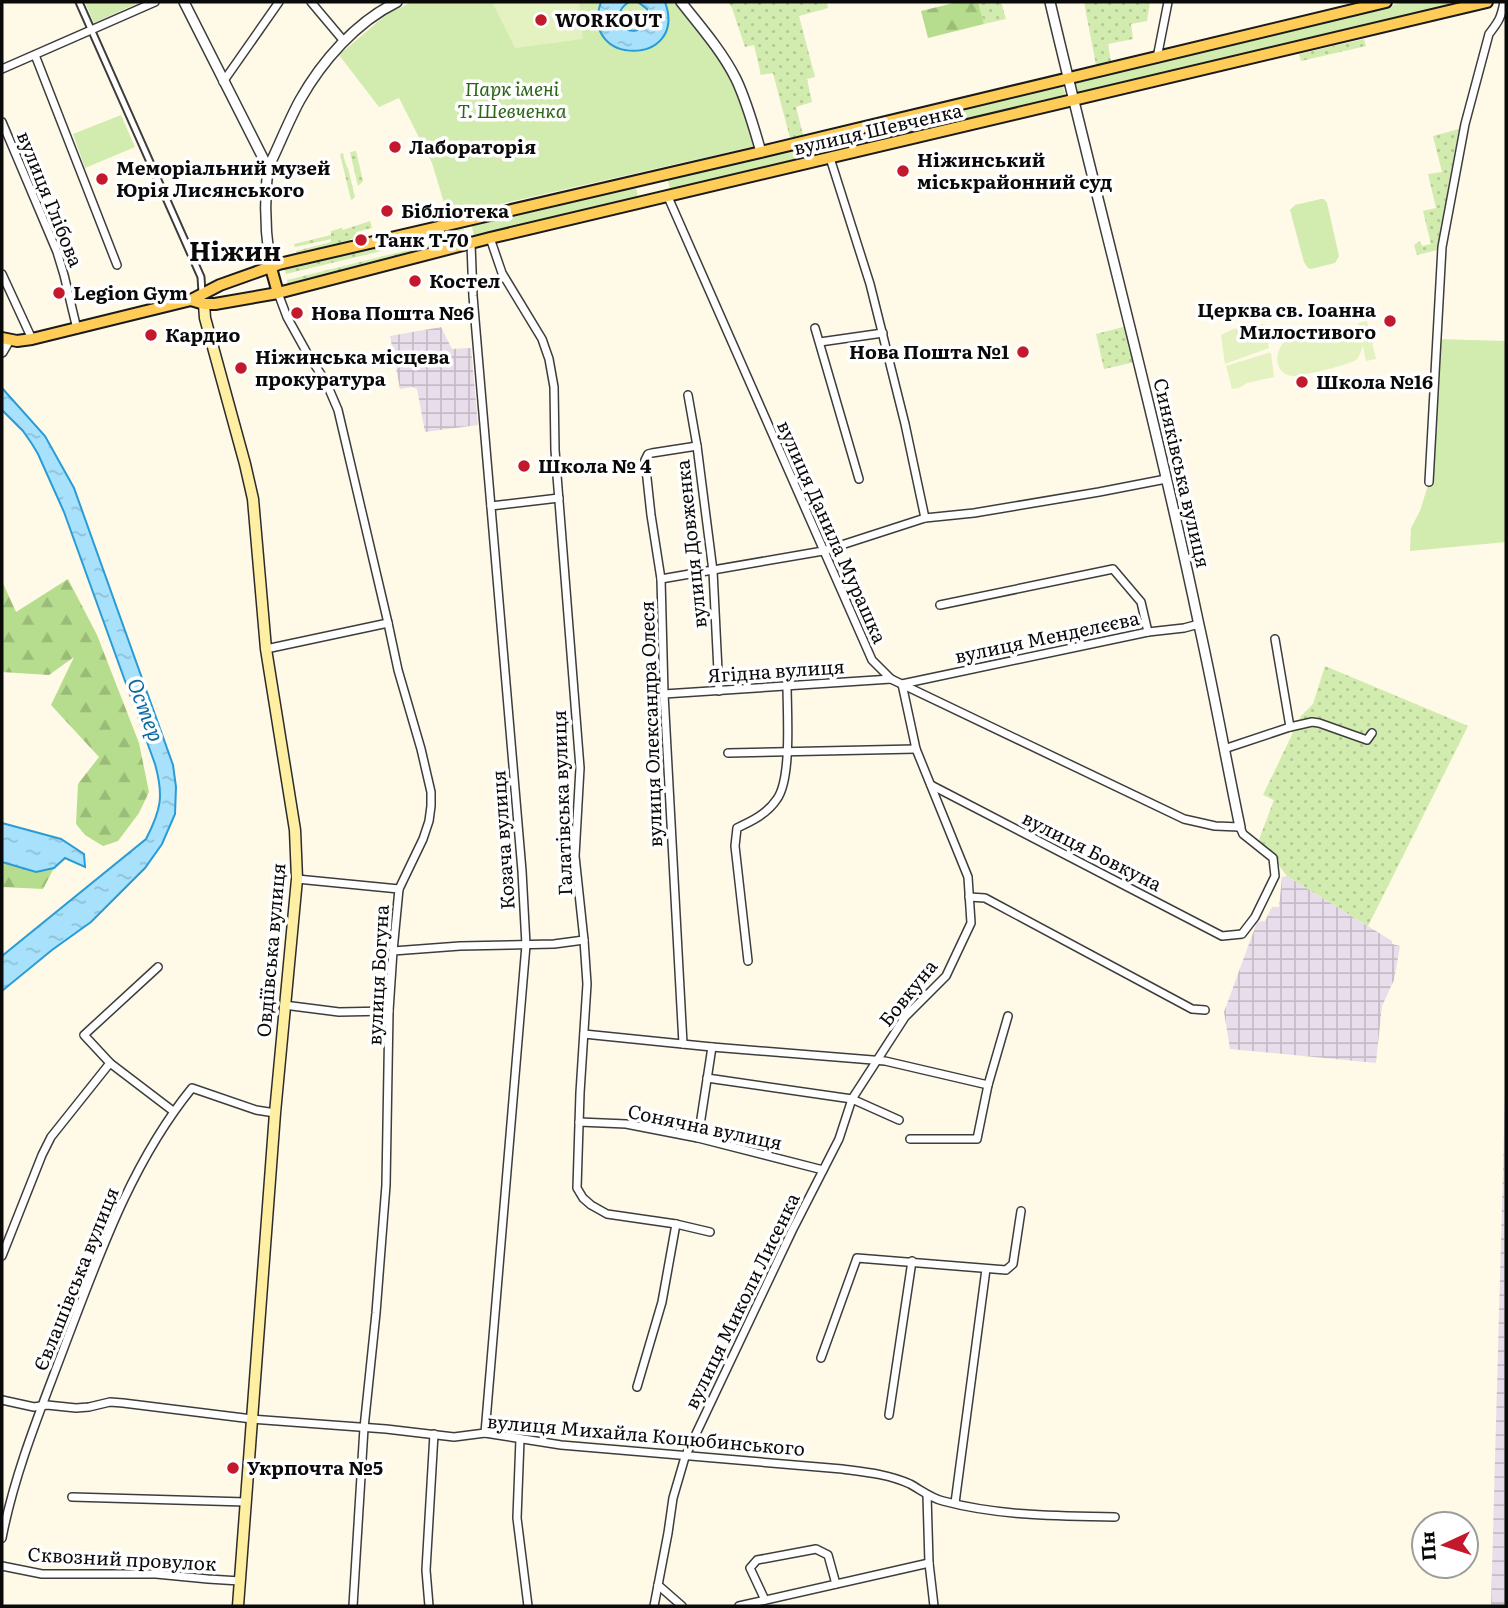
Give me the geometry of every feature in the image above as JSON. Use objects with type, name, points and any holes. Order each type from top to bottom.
[{"type":"main road","name":"вулиця Шевченка","points":[[203,299],[220,285],[271,268],[1386,2]]},
{"type":"main road","name":"вулиця Шевченка","points":[[203,299],[246,299],[278,293],[490,239],[1487,2]]},
{"type":"main road","points":[[663,175],[668,197]]},
{"type":"main road","points":[[466,220],[471,244]]},
{"type":"main road","points":[[271,268],[278,293]]},
{"type":"main road","points":[[6,339],[28,340],[203,299]]},
{"type":"main road","name":"Овдіївська вулиця","points":[[203,299],[205,318],[252,492],[266,649],[295,830],[297,879],[275,1112],[238,1606]]},
{"type":"street","points":[[79,2],[201,277],[203,299]]},
{"type":"street","points":[[2,69],[155,2]]},
{"type":"street","points":[[184,2],[268,168]]},
{"type":"street","points":[[223,82],[279,2]]},
{"type":"street","points":[[311,2],[343,40]]},
{"type":"street","points":[[271,268],[265,192],[268,168],[301,97],[343,40],[377,13],[397,2]]},
{"type":"street","points":[[681,2],[734,76],[761,152]]},
{"type":"street","name":"Синяківська вулиця","points":[[1050,2],[1166,479],[1199,624],[1240,827]]},
{"type":"street","points":[[1157,58],[1168,2]]},
{"type":"street","points":[[1498,2],[1501,15]]},
{"type":"street","points":[[1429,482],[1442,247],[1465,124],[1489,34],[1503,12],[1504,2]]},
{"type":"street","points":[[35,55],[117,265]]},
{"type":"street","name":"вулиця Глібова","points":[[2,122],[57,252],[77,329]]},
{"type":"street","points":[[831,158],[858,241],[883,333],[925,518]]},
{"type":"street","name":"вулиця Данила Мурашка","points":[[668,197],[872,660],[891,679],[1184,819],[1215,826],[1240,827]]},
{"type":"street","name":"Галатівська вулиця","points":[[490,239],[502,273],[538,332],[549,359],[554,387],[555,450],[580,768],[575,856],[587,984],[577,1188],[591,1205],[607,1214],[710,1232]]},
{"type":"street","name":"Козача вулиця","points":[[471,244],[526,945],[485,1433]]},
{"type":"street","points":[[2,274],[28,340]]},
{"type":"street","name":"вулиця Богуна","points":[[278,293],[294,329],[326,382],[338,410],[398,670],[421,750],[431,806],[423,839],[399,889],[389,1011],[386,1185],[364,1428],[353,1606]]},
{"type":"street","points":[[815,328],[859,479]]},
{"type":"street","points":[[820,342],[883,333]]},
{"type":"street","points":[[2,352],[6,339]]},
{"type":"street","name":"вулиця Довженка","points":[[688,395],[713,570],[719,691]]},
{"type":"street","name":"вулиця Олександра Олеся","points":[[683,1044],[664,694],[661,579],[645,460],[648,454],[696,446]]},
{"type":"street","points":[[661,579],[822,551],[925,518],[1087,495],[1166,479]]},
{"type":"street","points":[[491,506],[559,498]]},
{"type":"street","points":[[940,605],[1113,569],[1141,603],[1148,632]]},
{"type":"street","points":[[266,649],[388,623]]},
{"type":"street","name":"вулиця Менделєєва","points":[[902,684],[1148,632],[1199,624]]},
{"type":"street","points":[[1275,639],[1290,727]]},
{"type":"street","name":"Ягідна вулиця","points":[[664,694],[891,679]]},
{"type":"street","name":"Бовкуна","points":[[877,1061],[905,1017],[946,976],[971,923],[968,877],[916,749],[902,684]]},
{"type":"street","points":[[747,961],[735,846],[737,828],[758,818],[777,799],[784,785],[787,685]]},
{"type":"street","points":[[1224,750],[1312,722],[1367,740],[1372,733]]},
{"type":"street","points":[[727,753],[916,749]]},
{"type":"street","name":"вулиця Бовкуна","points":[[930,785],[1222,936],[1242,934],[1255,917],[1275,876],[1273,858],[1243,834],[1240,827]]},
{"type":"street","points":[[297,879],[399,889]]},
{"type":"street","points":[[969,897],[985,898],[1192,1009],[1205,1010]]},
{"type":"street","points":[[393,951],[554,944],[584,940]]},
{"type":"street","points":[[158,967],[84,1035],[110,1063],[173,1111]]},
{"type":"street","points":[[284,1005],[339,1012],[389,1011]]},
{"type":"street","points":[[909,1139],[976,1139],[988,1085],[1009,1016]]},
{"type":"street","points":[[584,1034],[885,1061],[988,1085]]},
{"type":"street","points":[[698,1138],[712,1047]]},
{"type":"street","name":"вулиця Миколи Лисенка","points":[[654,1606],[673,1498],[685,1457],[792,1231],[839,1139],[852,1099],[877,1061]]},
{"type":"street","points":[[2,1256],[51,1137],[110,1063]]},
{"type":"street","points":[[707,1078],[852,1099],[899,1119]]},
{"type":"street","name":"Євлашівська вулиця","points":[[2,1538],[8,1507],[42,1405],[108,1233],[147,1154],[173,1111],[192,1088],[256,1110],[275,1112]]},
{"type":"street","name":"Сонячна вулиця","points":[[579,1122],[626,1124],[698,1138],[823,1170]]},
{"type":"street","points":[[821,1358],[857,1258],[1006,1270],[1013,1264],[1021,1211]]},
{"type":"street","points":[[637,1387],[663,1302],[676,1224]]},
{"type":"street","points":[[889,1415],[912,1261]]},
{"type":"street","points":[[955,1503],[986,1269]]},
{"type":"street","name":"вулиця Михайла Коцюбинського","points":[[2,1400],[34,1407],[89,1407],[110,1402],[123,1403],[252,1419],[454,1437],[485,1433],[561,1445],[842,1469],[880,1474],[909,1484],[942,1501],[998,1511],[1115,1517]]},
{"type":"street","points":[[429,1606],[426,1570],[434,1434]]},
{"type":"street","points":[[520,1439],[517,1518],[528,1606]]},
{"type":"street","points":[[927,1495],[929,1563],[934,1606]]},
{"type":"street","points":[[72,1497],[246,1502]]},
{"type":"street","points":[[765,1600],[750,1568],[757,1560],[816,1549],[828,1555],[836,1584]]},
{"type":"street","points":[[739,1606],[929,1563]]},
{"type":"street","name":"Сквозний провулок","points":[[2,1566],[42,1574],[156,1574],[240,1581]]},
{"type":"street","points":[[658,1585],[682,1606]]},
{"type":"shaded area","points":[[441,327],[452,349],[471,348],[478,425],[425,432],[417,389],[400,389],[390,336]]},
{"type":"shaded area","points":[[1287,876],[1392,941],[1392,944],[1400,946],[1394,980],[1382,1006],[1376,1063],[1230,1049],[1224,1012],[1257,922],[1265,921],[1272,907],[1279,907],[1282,877]]},
{"type":"shaded area","points":[[1506,1059],[1506,1606],[1491,1606]]},
{"type":"green space","points":[[634,1],[640,2],[648,10],[648,22],[640,30],[634,31],[628,30],[620,22],[619,16],[620,10],[628,2]]},
{"type":"green space","points":[[85,2],[140,2],[94,23]]},
{"type":"green space","name":"Парк імені Т. Шевченка","points":[[412,2],[601,2],[608,41],[617,48],[632,51],[645,46],[666,30],[668,17],[665,2],[676,2],[709,44],[727,73],[755,146],[448,216],[432,163],[399,98],[379,107],[339,55],[387,14]]},
{"type":"green space","name":"WORKOUT","points":[[492,2],[579,2],[583,39],[515,48]]},
{"type":"green space","points":[[728,2],[827,2],[828,8],[799,16],[815,77],[807,79],[812,102],[796,107],[803,135],[790,138],[773,73],[761,75],[754,45],[745,47]]},
{"type":"green space","points":[[958,2],[978,2],[984,24],[928,38],[921,11]]},
{"type":"green space","points":[[978,2],[1001,2],[1006,19],[984,24]]},
{"type":"green space","points":[[1084,2],[1150,2],[1147,21],[1131,24],[1133,39],[1108,44],[1111,62],[1096,65]]},
{"type":"green space","points":[[1406,2],[1461,2],[1458,5],[1077,95],[1073,80]]},
{"type":"green space","points":[[1364,39],[1366,46],[1301,61],[1299,54]]},
{"type":"green space","points":[[1062,82],[1066,98],[671,193],[667,177]]},
{"type":"green space","points":[[121,115],[135,147],[85,168],[73,134]]},
{"type":"green space","points":[[1459,129],[1437,250],[1417,255],[1414,245],[1420,241],[1422,246],[1431,244],[1423,211],[1436,208],[1428,174],[1442,172],[1433,136]]},
{"type":"green space","points":[[356,151],[363,181],[358,186],[350,152]]},
{"type":"green space","points":[[343,153],[355,197],[351,200],[340,154]]},
{"type":"green space","points":[[635,184],[639,201],[475,240],[471,223]]},
{"type":"green space","points":[[1321,199],[1327,203],[1339,256],[1335,263],[1311,269],[1304,262],[1290,210],[1295,205]]},
{"type":"green space","points":[[370,221],[372,228],[356,232],[357,238],[350,239],[351,242],[297,255],[296,251],[331,242],[331,239],[295,247],[294,244],[331,235],[331,231]]},
{"type":"green space","points":[[462,224],[464,231],[286,274],[284,268]]},
{"type":"green space","points":[[465,236],[467,243],[288,286],[287,280]]},
{"type":"green space","points":[[1367,321],[1376,359],[1366,361],[1363,346],[1356,360],[1325,370],[1292,376],[1279,367],[1278,352],[1284,342],[1342,327],[1351,329],[1361,338],[1358,323]]},
{"type":"green space","points":[[1264,324],[1269,348],[1225,364],[1221,335],[1233,329]]},
{"type":"green space","points":[[1127,326],[1135,362],[1104,369],[1096,334]]},
{"type":"green space","points":[[1436,339],[1506,341],[1506,542],[1410,551],[1411,528],[1420,511],[1429,482]]},
{"type":"green space","points":[[1271,353],[1274,377],[1232,389],[1226,366]]},
{"type":"green space","points":[[68,579],[97,635],[139,743],[149,792],[139,813],[118,841],[103,846],[85,835],[76,824],[78,784],[99,757],[51,705],[74,657],[49,675],[2,672],[2,581],[16,612]]},
{"type":"green space","points":[[1325,666],[1468,726],[1368,926],[1287,876],[1273,858],[1257,845],[1274,800],[1263,795],[1301,716],[1313,704]]},
{"type":"green space","points":[[2,862],[36,872],[54,868],[43,889],[2,887]]},
{"type":"water","points":[[601,2],[629,2],[622,8],[620,21],[628,30],[635,31],[648,21],[647,9],[638,2],[665,2],[668,23],[662,39],[649,48],[633,51],[617,48],[605,39],[598,23]]},
{"type":"water","name":"Остер","points":[[2,388],[45,436],[74,488],[173,765],[176,787],[175,814],[162,844],[145,868],[91,922],[2,991],[2,956],[146,839],[158,811],[160,785],[155,764],[64,512],[32,444],[2,410]]},
{"type":"water","points":[[2,823],[61,839],[84,854],[85,867],[65,858],[54,868],[36,872],[2,862]]},
{"type":"place","name":"WORKOUT","points":[[541,20]]},
{"type":"place","name":"Лабораторія","points":[[395,147]]},
{"type":"place","name":"Ніжинський міськрайонний суд","points":[[903,171]]},
{"type":"place","name":"Меморіальний музей Юрія Лисянського","points":[[102,179]]},
{"type":"place","name":"Бібліотека","points":[[387,211]]},
{"type":"place","name":"Танк Т-70","points":[[361,240]]},
{"type":"place","name":"Костел","points":[[415,281]]},
{"type":"place","name":"Legion Gym","points":[[59,293]]},
{"type":"place","name":"Нова Пошта №6","points":[[297,313]]},
{"type":"place","name":"Церква св. Іоанна Милостивого","points":[[1390,321]]},
{"type":"place","name":"Кардио","points":[[151,335]]},
{"type":"place","name":"Нова Пошта №1","points":[[1023,352]]},
{"type":"place","name":"Ніжинська місцева прокуратура","points":[[241,368]]},
{"type":"place","name":"Школа №16","points":[[1302,382]]},
{"type":"place","name":"Школа № 4","points":[[524,466]]},
{"type":"place","name":"Укрпочта №5","points":[[233,1468]]},
{"type":"district","name":"Ніжин","points":[[235,252]]}]
